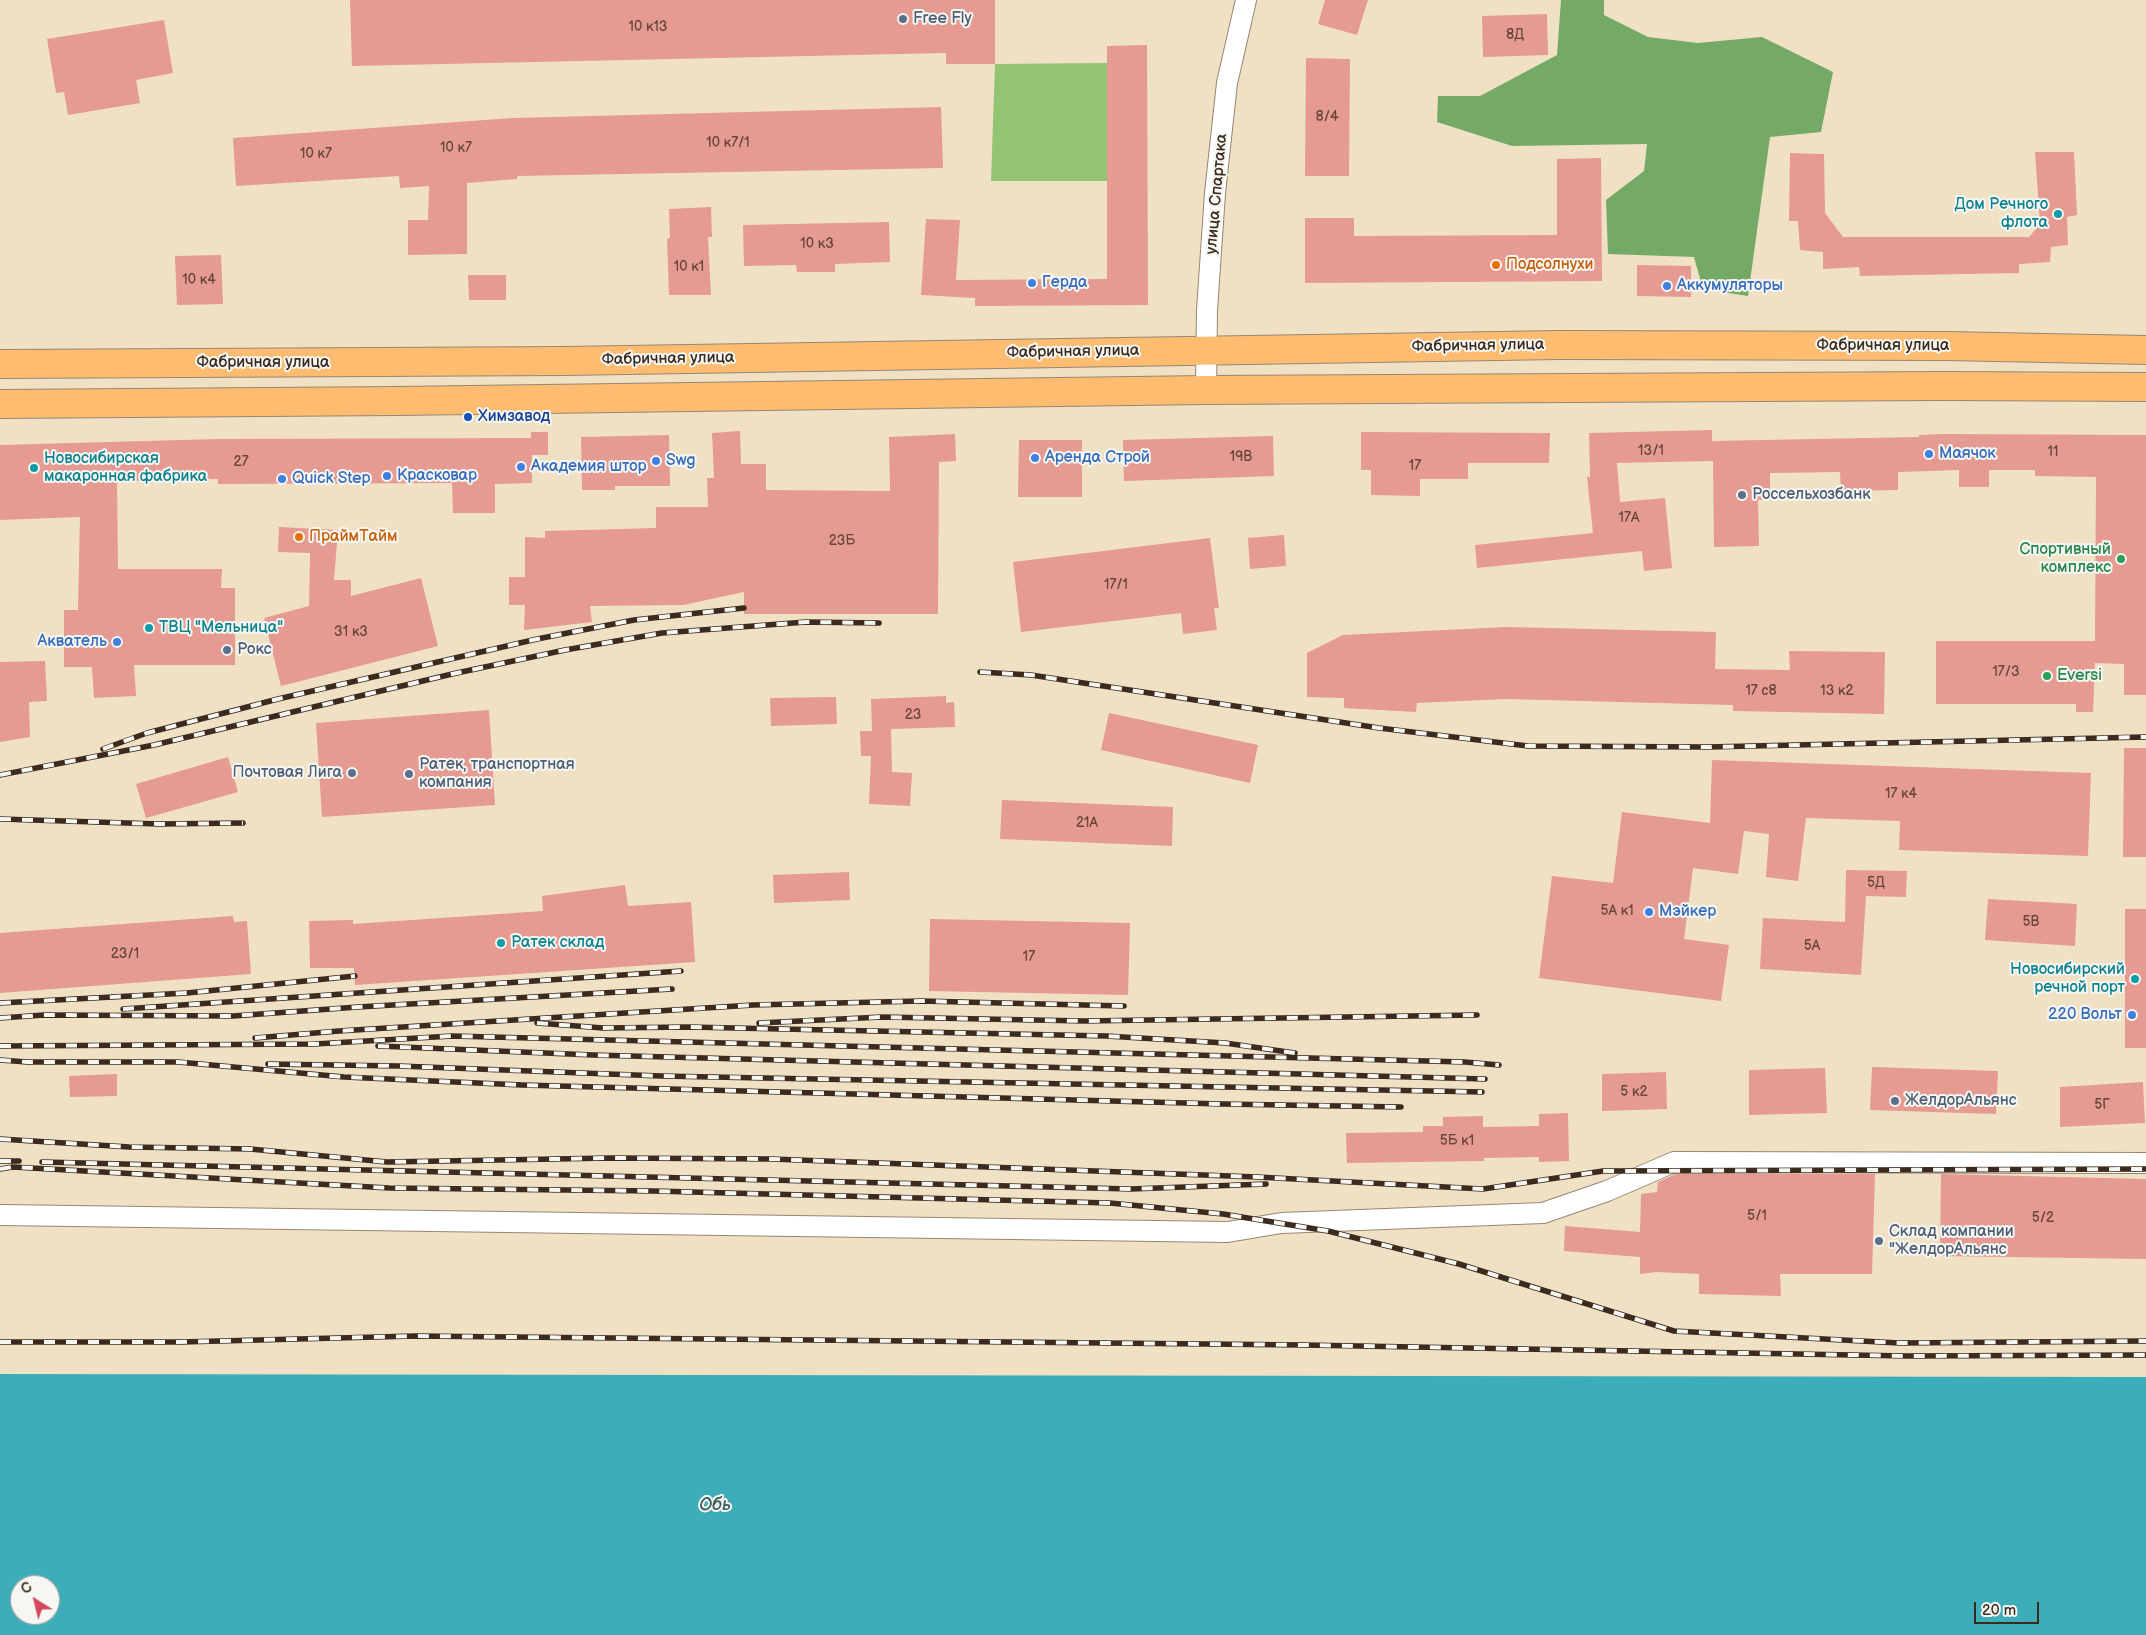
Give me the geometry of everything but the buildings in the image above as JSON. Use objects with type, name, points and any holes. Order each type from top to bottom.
[{"type":"main road","name":"Фабричная улица","points":[[0,364],[554,361],[1621,345],[1946,346],[2146,350]]},
{"type":"main road","points":[[0,404],[1206,390],[2146,387]]},
{"type":"street","name":"улица Спартака","points":[[1206,390],[1207,310],[1215,193],[1227,82],[1246,0]]},
{"type":"street","points":[[0,1215],[1228,1232],[1281,1223],[1543,1213],[1607,1191],[1674,1162],[2146,1163]]},
{"type":"green space","points":[[1561,0],[1604,0],[1604,15],[1648,37],[1698,43],[1762,37],[1833,72],[1821,132],[1770,137],[1748,296],[1703,289],[1694,257],[1608,254],[1606,200],[1644,171],[1647,144],[1512,146],[1437,122],[1438,96],[1480,96],[1557,55]]},
{"type":"green space","points":[[1107,63],[1107,181],[991,181],[995,64]]},
{"type":"water","name":"Обь","points":[[0,1374],[2146,1377],[2146,1635],[0,1635]]},
{"type":"railway","points":[[103,749],[147,733],[278,699],[537,639],[634,620],[744,608]]},
{"type":"railway","points":[[0,775],[154,745],[452,674],[565,650],[662,633],[806,622],[879,623]]},
{"type":"railway","points":[[980,672],[1031,675],[1379,728],[1528,746],[1708,747],[2146,737]]},
{"type":"railway","points":[[0,819],[159,824],[243,823]]},
{"type":"railway","points":[[123,1009],[681,971]]},
{"type":"railway","points":[[0,1003],[187,993],[355,976]]},
{"type":"railway","points":[[0,1018],[44,1015],[233,1016],[672,989]]},
{"type":"railway","points":[[255,1038],[753,1005],[921,1001],[1124,1006]]},
{"type":"railway","points":[[759,1023],[882,1017],[1085,1021],[1477,1015]]},
{"type":"railway","points":[[537,1023],[603,1028],[688,1027],[1106,1036],[1225,1043],[1295,1053]]},
{"type":"railway","points":[[0,1046],[315,1044],[452,1036],[1465,1062],[1499,1065]]},
{"type":"railway","points":[[378,1046],[593,1055],[1485,1079]]},
{"type":"railway","points":[[0,1060],[27,1062],[178,1062],[344,1077],[522,1085],[1401,1107]]},
{"type":"railway","points":[[268,1064],[399,1066],[661,1076],[1482,1092]]},
{"type":"railway","points":[[0,1139],[129,1147],[250,1149],[387,1162],[611,1158],[771,1159],[1257,1177],[1483,1189],[1603,1171],[2146,1169]]},
{"type":"railway","points":[[0,1161],[19,1161]]},
{"type":"railway","points":[[42,1162],[1131,1189],[1266,1184]]},
{"type":"railway","points":[[0,1169],[13,1167],[389,1188],[653,1191],[1110,1203],[1223,1214],[1328,1231],[1459,1264],[1674,1331],[1899,1343],[2146,1341]]},
{"type":"railway","points":[[0,1342],[181,1342],[415,1336],[1304,1345],[1907,1356],[2146,1355]]},
{"type":"place","name":"Free Fly","points":[[903,19]]},
{"type":"place","name":"Дом Речного флота","points":[[2058,214]]},
{"type":"place","name":"Подсолнухи","points":[[1496,265]]},
{"type":"place","name":"Герда","points":[[1032,283]]},
{"type":"place","name":"Аккумуляторы","points":[[1667,286]]},
{"type":"place","name":"Химзавод","points":[[468,417]]},
{"type":"place","name":"Маячок","points":[[1929,454]]},
{"type":"place","name":"Аренда Строй","points":[[1035,458]]},
{"type":"place","name":"Swg","points":[[656,461]]},
{"type":"place","name":"Академия штор","points":[[521,467]]},
{"type":"place","name":"Новосибирская макаронная фабрика","points":[[34,468]]},
{"type":"place","name":"Красковар","points":[[387,476]]},
{"type":"place","name":"Quick Step","points":[[282,479]]},
{"type":"place","name":"Россельхозбанк","points":[[1742,495]]},
{"type":"place","name":"ПраймТайм","points":[[299,537]]},
{"type":"place","name":"Спортивный комплекс","points":[[2121,559]]},
{"type":"place","name":"ТВЦ \"Мельница\"","points":[[149,628]]},
{"type":"place","name":"Акватель","points":[[117,642]]},
{"type":"place","name":"Рокс","points":[[227,650]]},
{"type":"place","name":"Eversi","points":[[2047,676]]},
{"type":"place","name":"Почтовая Лига","points":[[352,773]]},
{"type":"place","name":"Ратек, транспортная компания","points":[[409,774]]},
{"type":"place","name":"Мэйкер","points":[[1649,912]]},
{"type":"place","name":"Ратек склад","points":[[501,943]]},
{"type":"place","name":"Новосибирский речной порт","points":[[2135,979]]},
{"type":"place","name":"220 Вольт","points":[[2132,1015]]},
{"type":"place","name":"ЖелдорАльянс","points":[[1895,1101]]},
{"type":"place","name":"Склад компании \"ЖелдорАльянс","points":[[1879,1241]]}]
